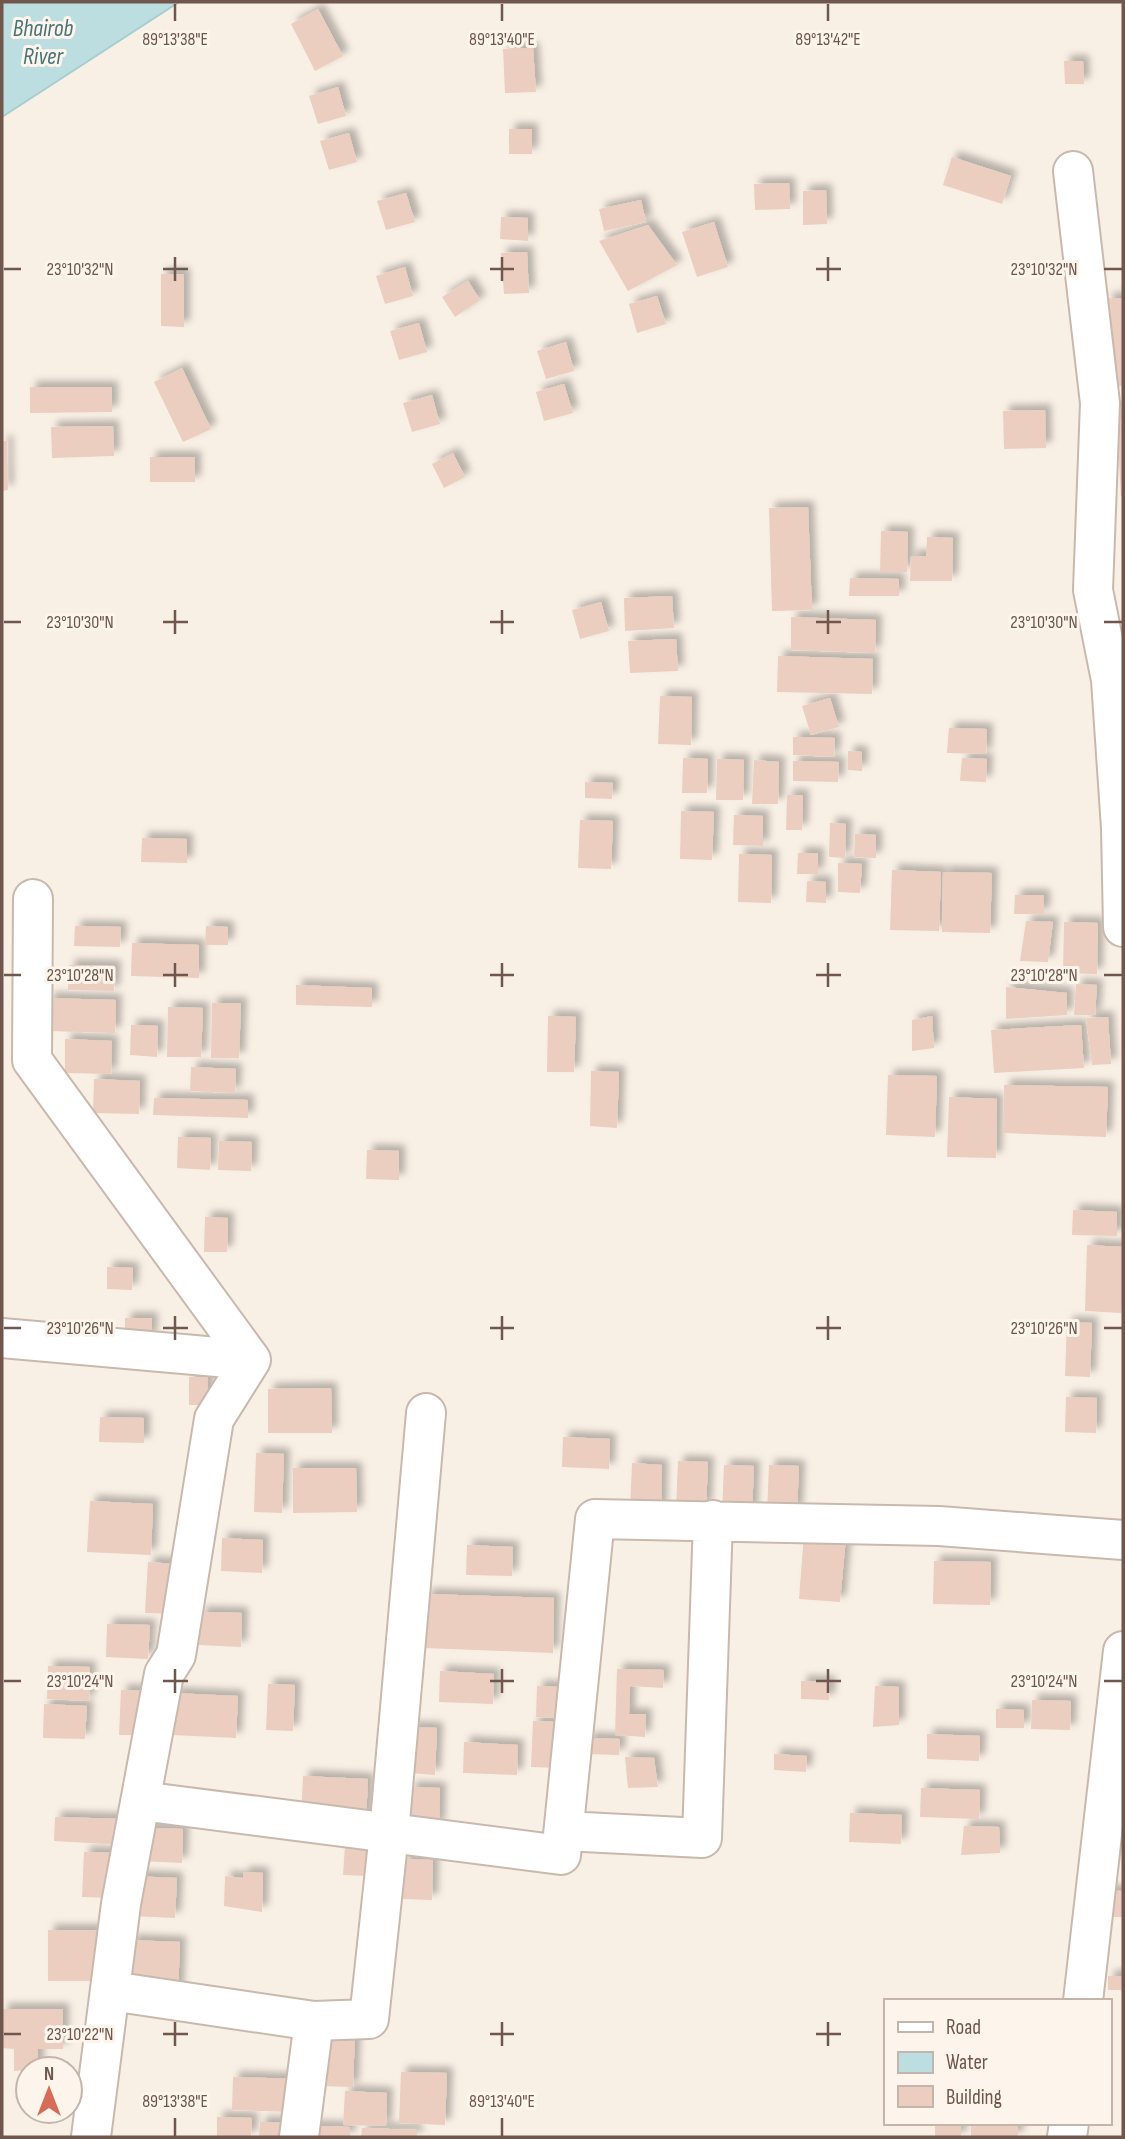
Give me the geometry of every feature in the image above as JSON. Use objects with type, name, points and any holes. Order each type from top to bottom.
[{"type":"street","points":[[1073,171],[1100,403],[1111,680],[1122,828],[1123,928]]},
{"type":"street","points":[[33,899],[32,1060],[251,1360]]},
{"type":"street","points":[[2,1338],[251,1360]]},
{"type":"street","points":[[91,2137],[121,1904],[164,1674],[176,1655],[214,1419],[251,1360]]},
{"type":"street","points":[[111,1991],[314,2021],[369,2019],[389,1833],[426,1413]]},
{"type":"street","points":[[141,1801],[561,1855],[596,1519],[939,1526],[1123,1540]]},
{"type":"street","points":[[564,1831],[702,1838],[713,1521]]},
{"type":"street","points":[[1083,1999],[1123,1651]]},
{"type":"street","points":[[299,2137],[314,2021]]},
{"type":"water","name":"Bhairob River","points":[[2,2],[179,2],[2,117]]},
{"type":"building","points":[[318,9],[343,56],[315,71],[291,24]]},
{"type":"building","points":[[533,48],[536,92],[505,93],[503,49]]},
{"type":"building","points":[[1064,61],[1083,61],[1084,84],[1065,84]]},
{"type":"building","points":[[338,87],[346,116],[318,124],[309,96]]},
{"type":"building","points":[[509,129],[532,129],[532,154],[509,154]]},
{"type":"building","points":[[349,133],[357,162],[329,170],[320,141]]},
{"type":"building","points":[[952,157],[1011,176],[1002,204],[943,185]]},
{"type":"building","points":[[789,183],[790,209],[755,210],[754,184]]},
{"type":"building","points":[[826,190],[827,224],[803,225],[803,191]]},
{"type":"building","points":[[406,193],[415,222],[386,230],[377,201]]},
{"type":"building","points":[[641,200],[646,222],[604,231],[599,209]]},
{"type":"building","points":[[501,217],[528,218],[528,241],[500,239]]},
{"type":"building","points":[[714,222],[728,267],[697,277],[682,232]]},
{"type":"building","points":[[648,225],[677,265],[628,291],[599,241]]},
{"type":"building","points":[[527,252],[529,293],[504,294],[501,253]]},
{"type":"building","points":[[405,267],[413,296],[385,304],[376,276]]},
{"type":"building","points":[[161,274],[184,274],[184,327],[161,326]]},
{"type":"building","points":[[468,281],[480,300],[455,317],[442,297]]},
{"type":"building","points":[[657,296],[666,324],[637,333],[629,304]]},
{"type":"building","points":[[1107,298],[1123,298],[1123,386],[1109,387]]},
{"type":"building","points":[[419,323],[427,352],[399,360],[390,331]]},
{"type":"building","points":[[566,342],[574,371],[546,379],[537,351]]},
{"type":"building","points":[[182,368],[211,429],[183,442],[154,382]]},
{"type":"building","points":[[564,384],[573,413],[544,421],[536,392]]},
{"type":"building","points":[[30,387],[112,387],[112,412],[30,413]]},
{"type":"building","points":[[432,395],[440,424],[412,432],[403,403]]},
{"type":"building","points":[[1045,410],[1046,448],[1004,449],[1003,411]]},
{"type":"building","points":[[1116,411],[1123,411],[1123,496],[1121,496]]},
{"type":"building","points":[[113,426],[114,456],[52,458],[51,427]]},
{"type":"building","points":[[2,441],[7,441],[8,490],[2,491]]},
{"type":"building","points":[[453,453],[465,477],[444,488],[432,464]]},
{"type":"building","points":[[150,457],[195,457],[195,482],[150,482]]},
{"type":"building","points":[[808,507],[812,610],[772,611],[769,508]]},
{"type":"building","points":[[881,531],[908,532],[907,572],[880,572]]},
{"type":"building","points":[[927,537],[953,538],[952,581],[910,581],[911,556],[926,556]]},
{"type":"building","points":[[850,578],[899,579],[899,596],[849,596]]},
{"type":"building","points":[[672,596],[674,628],[625,631],[624,598]]},
{"type":"building","points":[[601,602],[609,631],[580,639],[572,610]]},
{"type":"building","points":[[791,617],[876,620],[875,653],[791,650]]},
{"type":"building","points":[[676,639],[678,671],[630,673],[628,641]]},
{"type":"building","points":[[778,656],[873,659],[872,694],[777,692]]},
{"type":"building","points":[[660,696],[692,697],[691,745],[658,744]]},
{"type":"building","points":[[830,698],[839,727],[811,735],[802,706]]},
{"type":"building","points":[[949,728],[987,729],[986,754],[947,753]]},
{"type":"building","points":[[793,737],[835,738],[834,757],[793,755]]},
{"type":"building","points":[[848,751],[862,752],[862,771],[848,770]]},
{"type":"building","points":[[683,758],[708,759],[707,793],[682,793]]},
{"type":"building","points":[[962,758],[987,759],[986,782],[960,781]]},
{"type":"building","points":[[717,759],[744,760],[743,800],[716,800]]},
{"type":"building","points":[[754,760],[779,762],[778,804],[752,804]]},
{"type":"building","points":[[793,761],[839,762],[838,782],[793,781]]},
{"type":"building","points":[[585,782],[613,783],[612,799],[585,798]]},
{"type":"building","points":[[787,795],[803,795],[802,830],[786,830]]},
{"type":"building","points":[[681,811],[714,812],[712,860],[680,859]]},
{"type":"building","points":[[734,815],[763,816],[763,846],[733,845]]},
{"type":"building","points":[[580,820],[613,821],[611,869],[578,868]]},
{"type":"building","points":[[830,823],[846,824],[845,858],[829,857]]},
{"type":"building","points":[[855,834],[876,835],[876,858],[854,857]]},
{"type":"building","points":[[142,838],[187,839],[187,863],[141,862]]},
{"type":"building","points":[[798,853],[818,853],[818,874],[797,874]]},
{"type":"building","points":[[739,854],[772,855],[771,903],[738,902]]},
{"type":"building","points":[[838,863],[862,864],[860,893],[838,892]]},
{"type":"building","points":[[892,870],[941,872],[939,931],[890,930]]},
{"type":"building","points":[[943,872],[992,873],[990,933],[942,932]]},
{"type":"building","points":[[807,881],[826,882],[826,903],[806,902]]},
{"type":"building","points":[[1015,895],[1044,895],[1044,914],[1014,914]]},
{"type":"building","points":[[1026,921],[1053,922],[1048,962],[1020,961]]},
{"type":"building","points":[[1064,922],[1098,923],[1097,974],[1063,973]]},
{"type":"building","points":[[75,926],[121,927],[120,947],[74,946]]},
{"type":"building","points":[[206,926],[228,927],[228,945],[205,945]]},
{"type":"building","points":[[132,943],[199,945],[199,978],[131,976]]},
{"type":"building","points":[[69,965],[115,966],[114,991],[68,990]]},
{"type":"building","points":[[1076,984],[1097,985],[1095,1015],[1074,1015]]},
{"type":"building","points":[[296,985],[372,988],[372,1007],[296,1005]]},
{"type":"building","points":[[1006,987],[1067,993],[1067,1015],[1006,1019]]},
{"type":"building","points":[[48,998],[116,1000],[115,1033],[47,1031]]},
{"type":"building","points":[[212,1003],[241,1003],[239,1058],[211,1058]]},
{"type":"building","points":[[168,1007],[203,1008],[201,1057],[167,1057]]},
{"type":"building","points":[[548,1016],[576,1017],[574,1072],[547,1072]]},
{"type":"building","points":[[932,1016],[934,1048],[912,1051],[912,1020]]},
{"type":"building","points":[[1108,1017],[1111,1064],[1092,1065],[1086,1018]]},
{"type":"building","points":[[131,1025],[158,1026],[157,1057],[130,1055]]},
{"type":"building","points":[[1081,1025],[1084,1068],[994,1073],[991,1030]]},
{"type":"building","points":[[65,1039],[112,1041],[111,1074],[65,1073]]},
{"type":"building","points":[[191,1067],[236,1069],[235,1093],[190,1091]]},
{"type":"building","points":[[591,1071],[619,1072],[617,1128],[590,1126]]},
{"type":"building","points":[[888,1075],[937,1076],[935,1137],[886,1135]]},
{"type":"building","points":[[94,1079],[140,1081],[139,1114],[93,1113]]},
{"type":"building","points":[[1004,1085],[1108,1087],[1106,1137],[1003,1133]]},
{"type":"building","points":[[949,1097],[997,1099],[996,1158],[947,1157]]},
{"type":"building","points":[[154,1098],[248,1100],[248,1118],[153,1115]]},
{"type":"building","points":[[178,1137],[211,1138],[210,1170],[177,1168]]},
{"type":"building","points":[[219,1141],[252,1142],[251,1171],[218,1170]]},
{"type":"building","points":[[367,1150],[399,1151],[399,1180],[366,1179]]},
{"type":"building","points":[[1073,1210],[1117,1212],[1117,1236],[1072,1235]]},
{"type":"building","points":[[205,1217],[228,1218],[227,1252],[204,1252]]},
{"type":"building","points":[[1087,1245],[1123,1247],[1121,1313],[1085,1311]]},
{"type":"building","points":[[107,1267],[133,1268],[132,1290],[107,1289]]},
{"type":"building","points":[[125,1318],[152,1318],[151,1339],[125,1338]]},
{"type":"building","points":[[1067,1322],[1092,1323],[1090,1377],[1065,1376]]},
{"type":"building","points":[[189,1377],[208,1377],[207,1405],[189,1405]]},
{"type":"building","points":[[331,1388],[332,1433],[268,1433],[268,1389]]},
{"type":"building","points":[[1066,1397],[1097,1398],[1096,1433],[1065,1432]]},
{"type":"building","points":[[100,1417],[144,1418],[144,1443],[99,1442]]},
{"type":"building","points":[[563,1437],[610,1439],[609,1469],[562,1467]]},
{"type":"building","points":[[256,1453],[284,1454],[282,1513],[254,1512]]},
{"type":"building","points":[[678,1461],[708,1462],[706,1509],[676,1508]]},
{"type":"building","points":[[632,1463],[662,1465],[661,1512],[630,1510]]},
{"type":"building","points":[[724,1465],[754,1466],[752,1513],[722,1512]]},
{"type":"building","points":[[769,1465],[799,1466],[797,1512],[767,1511]]},
{"type":"building","points":[[293,1468],[356,1468],[357,1512],[293,1513]]},
{"type":"building","points":[[90,1501],[153,1504],[151,1555],[87,1552]]},
{"type":"building","points":[[804,1534],[846,1537],[840,1602],[799,1599]]},
{"type":"building","points":[[222,1538],[263,1540],[262,1573],[221,1571]]},
{"type":"building","points":[[467,1545],[513,1547],[512,1576],[466,1575]]},
{"type":"building","points":[[934,1561],[991,1562],[990,1605],[933,1604]]},
{"type":"building","points":[[148,1562],[176,1564],[174,1614],[145,1613]]},
{"type":"building","points":[[426,1594],[554,1598],[553,1653],[423,1648]]},
{"type":"building","points":[[200,1612],[242,1613],[241,1647],[199,1645]]},
{"type":"building","points":[[107,1624],[150,1625],[148,1659],[106,1657]]},
{"type":"building","points":[[48,1666],[90,1667],[89,1701],[47,1699]]},
{"type":"building","points":[[617,1669],[664,1670],[663,1688],[630,1686],[629,1714],[646,1714],[645,1737],[615,1735]]},
{"type":"building","points":[[440,1671],[494,1674],[493,1704],[439,1702]]},
{"type":"building","points":[[801,1681],[830,1682],[829,1700],[801,1699]]},
{"type":"building","points":[[268,1684],[295,1685],[293,1731],[266,1730]]},
{"type":"building","points":[[537,1686],[564,1687],[563,1718],[536,1717]]},
{"type":"building","points":[[875,1686],[899,1687],[899,1725],[873,1727]]},
{"type":"building","points":[[121,1690],[147,1691],[145,1735],[119,1735]]},
{"type":"building","points":[[173,1693],[238,1696],[236,1738],[171,1735]]},
{"type":"building","points":[[1032,1700],[1071,1701],[1070,1730],[1031,1729]]},
{"type":"building","points":[[44,1704],[87,1706],[85,1739],[43,1738]]},
{"type":"building","points":[[996,1709],[1024,1710],[1024,1728],[996,1728]]},
{"type":"building","points":[[533,1721],[560,1722],[558,1768],[531,1767]]},
{"type":"building","points":[[410,1727],[437,1728],[435,1775],[409,1773]]},
{"type":"building","points":[[927,1734],[980,1736],[979,1761],[927,1759]]},
{"type":"building","points":[[587,1738],[620,1739],[619,1755],[586,1754]]},
{"type":"building","points":[[464,1742],[518,1745],[517,1775],[463,1773]]},
{"type":"building","points":[[774,1754],[807,1756],[806,1772],[774,1770]]},
{"type":"building","points":[[625,1757],[654,1758],[658,1787],[628,1788]]},
{"type":"building","points":[[303,1776],[368,1779],[366,1820],[301,1818]]},
{"type":"building","points":[[410,1787],[440,1788],[439,1827],[409,1826]]},
{"type":"building","points":[[921,1788],[980,1790],[979,1819],[920,1817]]},
{"type":"building","points":[[850,1813],[902,1815],[901,1844],[849,1842]]},
{"type":"building","points":[[55,1817],[126,1819],[125,1845],[54,1841]]},
{"type":"building","points":[[964,1826],[999,1827],[1000,1853],[961,1855]]},
{"type":"building","points":[[141,1828],[183,1829],[182,1863],[140,1861]]},
{"type":"building","points":[[345,1845],[371,1846],[370,1876],[343,1875]]},
{"type":"building","points":[[84,1852],[117,1853],[115,1898],[82,1897]]},
{"type":"building","points":[[403,1859],[433,1860],[432,1900],[402,1899]]},
{"type":"building","points":[[243,1872],[263,1873],[262,1912],[224,1906],[225,1876],[243,1878]]},
{"type":"building","points":[[132,1876],[177,1878],[175,1918],[130,1916]]},
{"type":"building","points":[[1080,1890],[1123,1891],[1123,1917],[1080,1917]]},
{"type":"building","points":[[48,1930],[102,1930],[102,1981],[48,1981]]},
{"type":"building","points":[[130,1940],[180,1942],[178,1994],[128,1992]]},
{"type":"building","points":[[1108,1976],[1123,1976],[1123,1990],[1108,1990]]},
{"type":"building","points":[[2,2009],[63,2009],[63,2049],[38,2049],[38,2055],[14,2055],[14,2049],[2,2048]]},
{"type":"building","points":[[323,2030],[355,2031],[353,2087],[320,2086]]},
{"type":"building","points":[[401,2072],[447,2073],[445,2125],[399,2123]]},
{"type":"building","points":[[233,2077],[298,2079],[296,2112],[232,2110]]},
{"type":"building","points":[[345,2091],[387,2093],[386,2126],[343,2125]]},
{"type":"building","points":[[217,2117],[252,2118],[251,2137],[217,2137]]},
{"type":"building","points":[[260,2122],[295,2123],[294,2137],[259,2137]]},
{"type":"building","points":[[935,2125],[961,2125],[961,2137],[935,2137]]},
{"type":"building","points":[[971,2125],[1018,2125],[1018,2137],[971,2137]]},
{"type":"building","points":[[305,2126],[350,2127],[350,2137],[304,2137]]},
{"type":"building","points":[[362,2128],[417,2130],[417,2137],[361,2137]]}]
